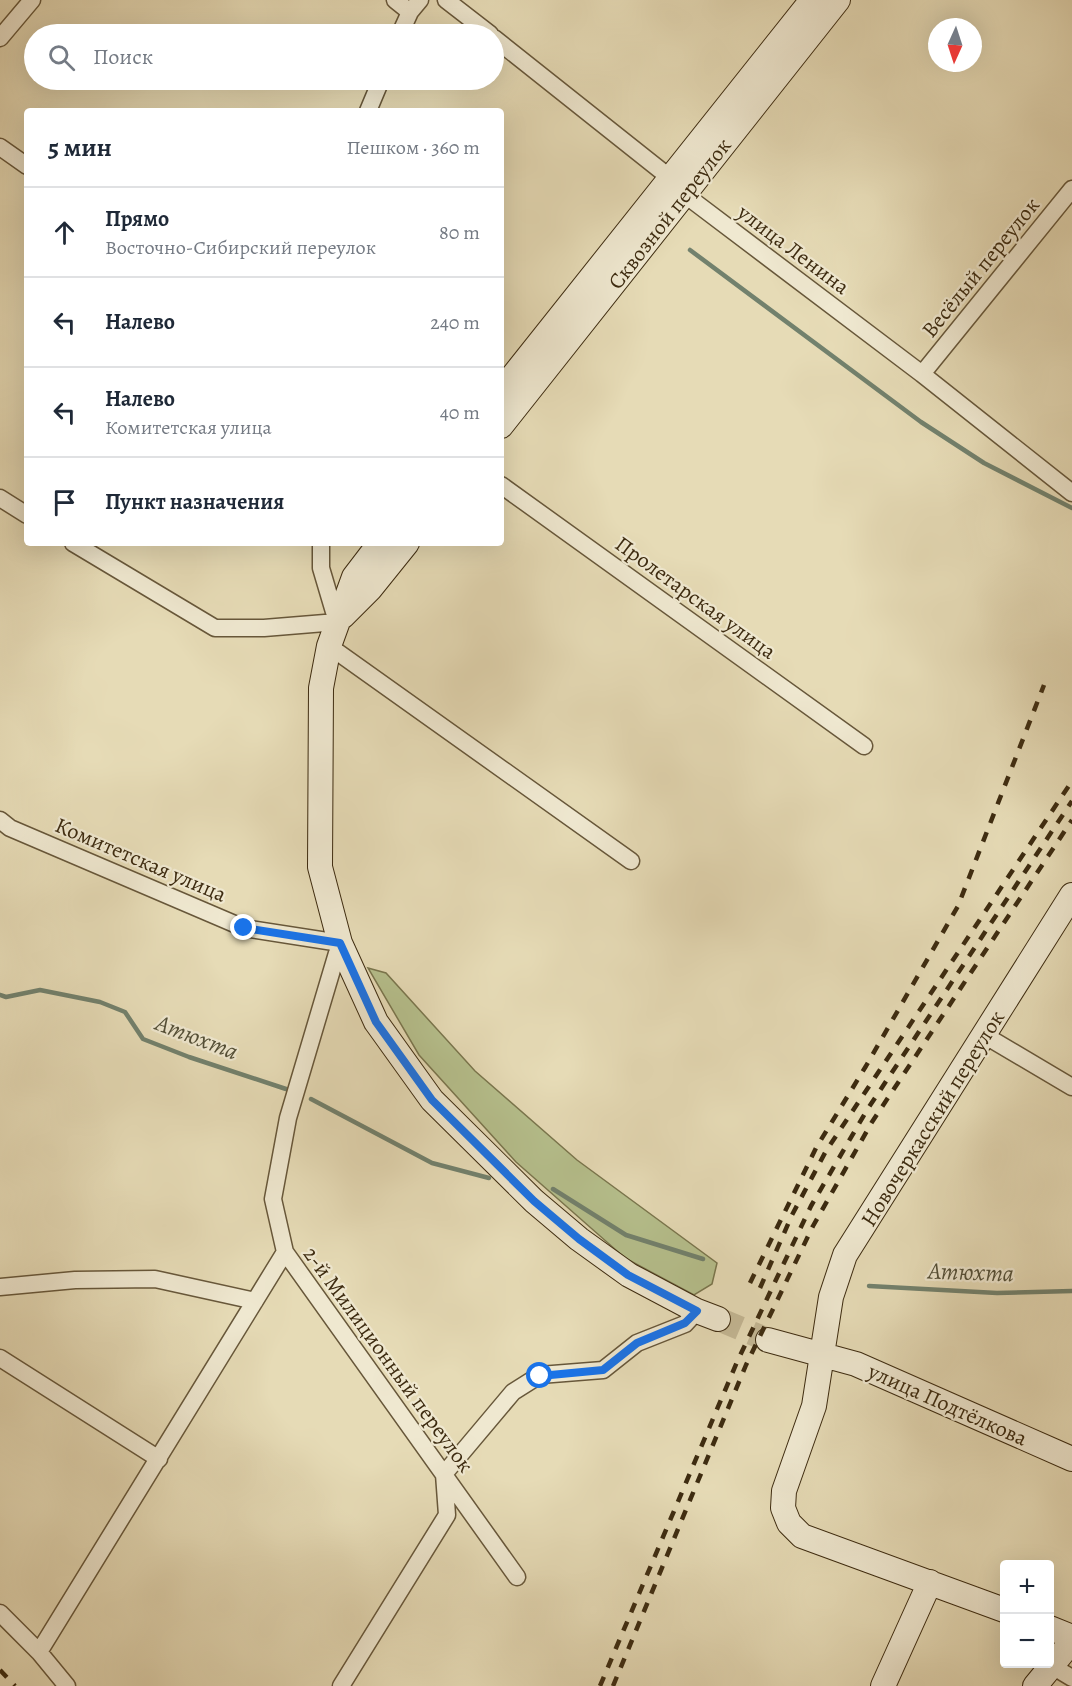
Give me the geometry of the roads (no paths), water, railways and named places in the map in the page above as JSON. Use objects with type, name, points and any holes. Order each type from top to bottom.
[{"type":"street","points":[[0,38],[32,0]]},
{"type":"street","points":[[395,0],[415,6],[405,24]]},
{"type":"street","points":[[446,0],[477,24]]},
{"type":"street","name":"Сквозной переулок","points":[[504,422],[812,0]]},
{"type":"street","name":"Сквозной переулок","points":[[504,388],[838,0]]},
{"type":"street","name":"улица Ленина","points":[[504,46],[677,186],[922,374],[1072,493]]},
{"type":"street","points":[[369,108],[377,90]]},
{"type":"street","points":[[0,147],[24,164]]},
{"type":"street","name":"Весёлый переулок","points":[[922,374],[1072,189]]},
{"type":"street","name":"Пролетарская улица","points":[[504,487],[864,746]]},
{"type":"street","points":[[0,498],[24,512]]},
{"type":"street","points":[[79,546],[215,628],[264,628],[337,622],[370,589],[405,546]]},
{"type":"street","points":[[321,546],[321,568],[337,622]]},
{"type":"street","points":[[378,546],[354,577],[329,646],[321,688],[320,867],[340,943],[376,1022],[432,1100],[534,1201],[579,1239],[628,1275],[707,1315]]},
{"type":"street","points":[[329,646],[631,861]]},
{"type":"street","name":"Комитетская улица","points":[[0,820],[10,828],[244,928],[340,943]]},
{"type":"street","name":"Новочеркасский переулок","points":[[930,1582],[802,1536],[789,1523],[783,1508],[784,1491],[814,1406],[831,1297],[845,1255],[1072,894]]},
{"type":"street","name":"2-й Милиционный переулок","points":[[340,943],[288,1118],[273,1199],[285,1252],[517,1577]]},
{"type":"street","points":[[984,1035],[1072,1087]]},
{"type":"street","points":[[39,1652],[285,1252]]},
{"type":"street","points":[[0,1287],[75,1280],[155,1279],[255,1301]]},
{"type":"street","points":[[341,1686],[447,1515],[444,1474],[513,1392],[540,1376],[603,1370],[637,1343],[707,1315]]},
{"type":"street","name":"улица Подтёлкова","points":[[768,1340],[856,1364],[1072,1459]]},
{"type":"street","points":[[0,1358],[159,1459]]},
{"type":"street","points":[[884,1686],[930,1582],[1000,1608]]},
{"type":"street","points":[[0,1613],[39,1652],[67,1686]]},
{"type":"street","points":[[1035,1686],[1062,1672],[1072,1639],[1054,1630]]},
{"type":"waterway","points":[[690,250],[921,422],[984,463],[1072,508]]},
{"type":"waterway","name":"Атюхта","points":[[0,995],[6,997],[40,990],[100,1002],[125,1012],[143,1039],[189,1057],[286,1089]]},
{"type":"waterway","name":"Атюхта","points":[[311,1099],[432,1163],[489,1178]]},
{"type":"waterway","name":"Атюхта","points":[[553,1189],[626,1235],[703,1259]]},
{"type":"waterway","name":"Атюхта","points":[[869,1286],[997,1293],[1072,1291]]},
{"type":"tunnel","points":[[718,1319],[768,1340]]},
{"type":"railway","points":[[750,1283],[816,1148],[958,906],[1044,685]]},
{"type":"railway","points":[[760,1288],[792,1215],[826,1151],[1072,781]]},
{"type":"railway","points":[[600,1686],[737,1362],[811,1206],[867,1110],[1072,801]]},
{"type":"railway","points":[[613,1686],[746,1365],[813,1226],[872,1122],[1072,820]]},
{"type":"railway","points":[[0,1670],[15,1686]]}]
